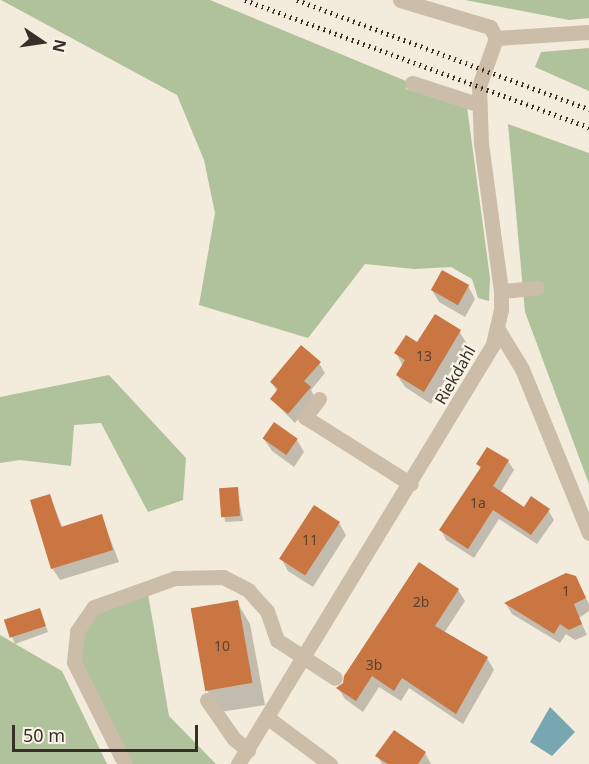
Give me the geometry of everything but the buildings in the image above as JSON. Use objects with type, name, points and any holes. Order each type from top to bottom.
[{"type":"street","points":[[400,0],[490,27],[496,38],[589,32]]},
{"type":"street","name":"Riekdahl","points":[[238,764],[487,357],[497,328],[501,291],[481,144],[479,86],[496,38]]},
{"type":"street","points":[[412,83],[480,105]]},
{"type":"street","points":[[501,291],[537,288]]},
{"type":"street","points":[[497,328],[522,369],[589,532]]},
{"type":"street","points":[[319,399],[305,417],[411,484]]},
{"type":"street","points":[[125,764],[75,662],[77,631],[94,608],[175,578],[223,577],[248,590],[267,611],[277,640],[335,678]]},
{"type":"street","points":[[207,700],[234,740],[248,750]]},
{"type":"street","points":[[268,718],[330,764]]},
{"type":"green space","points":[[1,0],[210,0],[406,81],[406,89],[467,107],[490,278],[489,301],[478,298],[472,279],[451,267],[414,269],[365,264],[308,338],[199,305],[215,213],[204,160],[177,95]]},
{"type":"green space","points":[[465,0],[589,0],[589,18],[569,20]]},
{"type":"green space","points":[[589,48],[589,91],[535,67],[541,52]]},
{"type":"green space","points":[[508,124],[589,153],[589,484],[525,312]]},
{"type":"green space","points":[[109,375],[186,458],[183,500],[148,512],[101,423],[74,425],[71,466],[20,460],[0,463],[0,397]]},
{"type":"green space","points":[[147,588],[169,716],[216,764],[125,764],[74,662],[77,631],[94,607]]},
{"type":"green space","points":[[0,635],[62,671],[107,764],[0,764]]},
{"type":"water","points":[[550,707],[575,732],[552,756],[530,742]]},
{"type":"railway","points":[[245,0],[589,127]]},
{"type":"railway","points":[[297,0],[589,109]]}]
